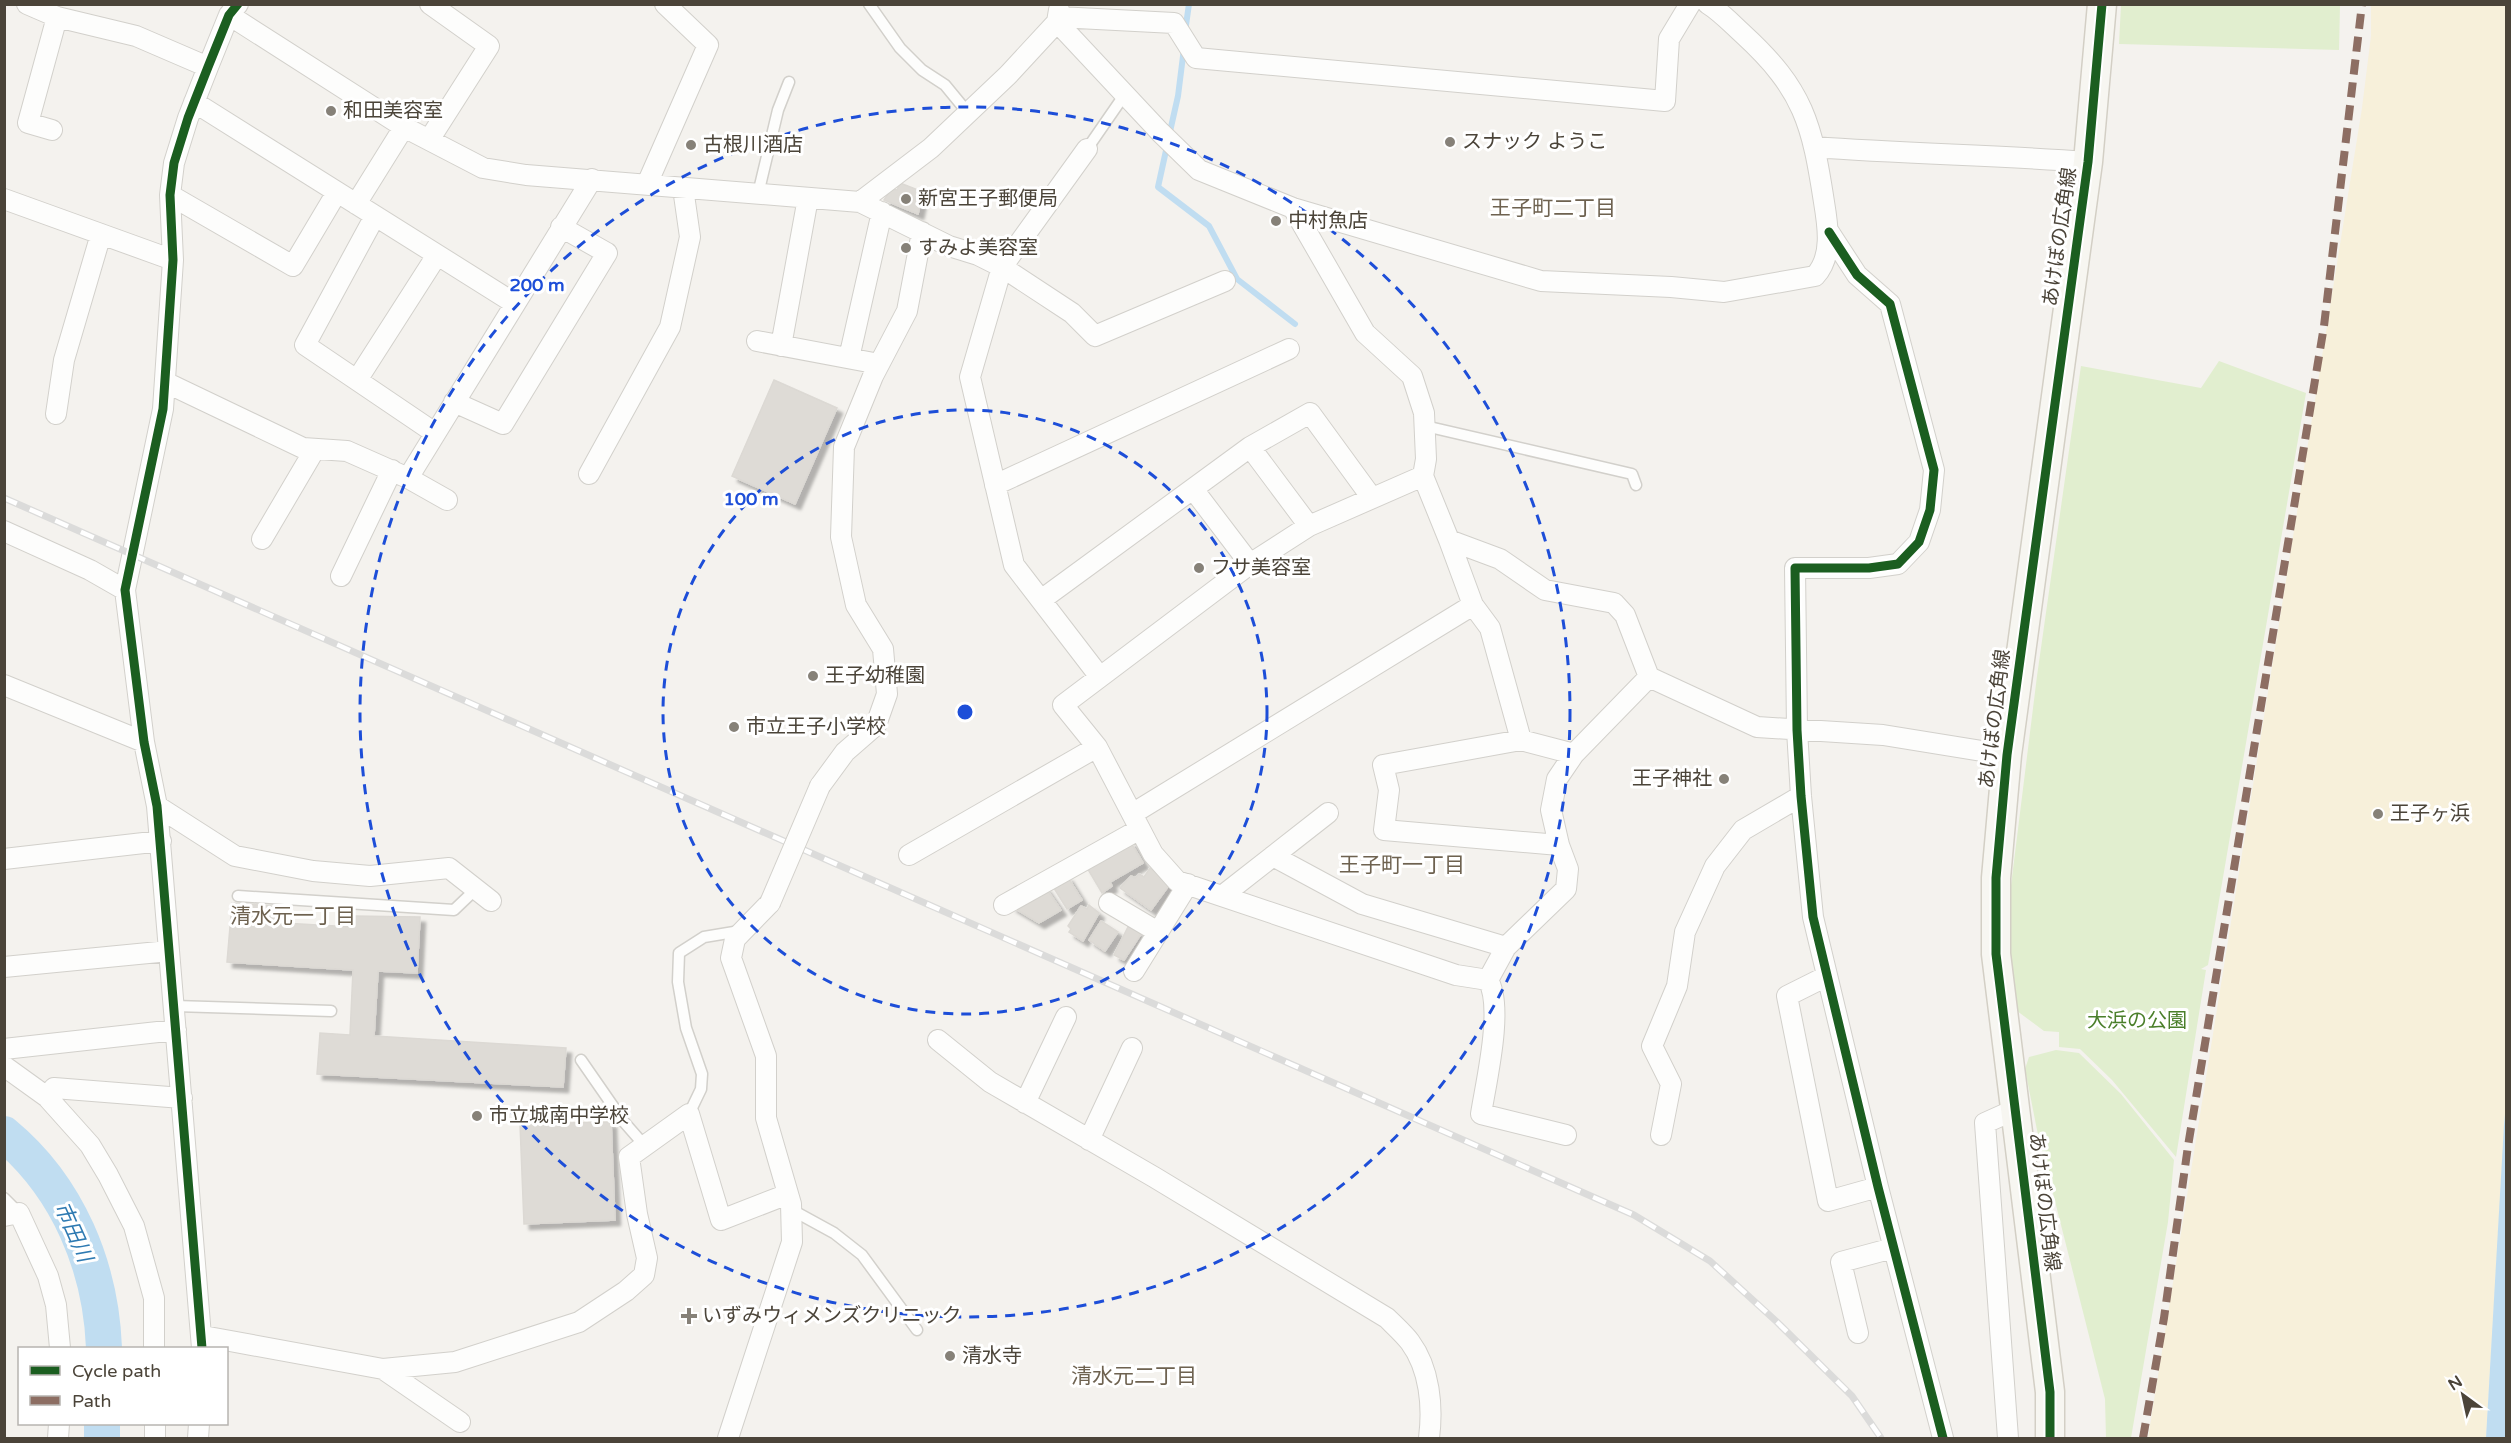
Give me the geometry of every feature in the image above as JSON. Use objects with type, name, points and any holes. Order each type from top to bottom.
[{"type":"main road","name":"あけぼの広角線","points":[[2050,1438],[2050,1392],[1996,954],[1996,878],[2007,754],[2088,162],[2102,4]]},
{"type":"street","points":[[27,4],[59,10],[136,36],[208,67]]},
{"type":"street","points":[[429,140],[489,46],[450,10],[430,4]]},
{"type":"street","points":[[647,184],[708,45],[665,4]]},
{"type":"street","points":[[1058,14],[1174,23],[1196,58],[1665,101],[1668,39],[1690,4]]},
{"type":"street","points":[[1058,14],[1125,94],[1199,170],[1293,208],[1541,281],[1671,287],[1724,292],[1815,276],[1823,268],[1829,232],[1815,147],[1806,114],[1788,83],[1763,52],[1714,6]]},
{"type":"street","points":[[52,130],[28,123],[59,10]]},
{"type":"street","points":[[790,1202],[721,1220],[689,1114],[629,1157],[637,1214],[647,1258],[644,1275],[626,1291],[579,1322],[455,1362],[383,1369],[203,1342],[161,841],[157,806],[144,742],[125,590],[163,409],[173,260],[170,195],[174,163],[194,102],[233,10],[404,127],[483,168],[526,175],[860,202],[949,246],[978,255],[1002,267],[1072,313],[1095,336],[1225,281]]},
{"type":"street","points":[[860,202],[931,148],[968,113],[1008,75],[1058,14]]},
{"type":"street","points":[[194,102],[514,303]]},
{"type":"street","points":[[356,204],[404,127]]},
{"type":"street","points":[[1815,147],[1900,154],[2011,156],[2088,162]]},
{"type":"street","points":[[1087,149],[1002,267],[970,377],[1014,565],[1100,677]]},
{"type":"street","points":[[341,576],[400,474],[435,434],[592,179]]},
{"type":"street","points":[[589,474],[670,327],[690,237],[683,188]]},
{"type":"street","points":[[170,195],[293,266],[337,192]]},
{"type":"street","points":[[781,346],[808,198]]},
{"type":"street","points":[[4,199],[173,260]]},
{"type":"street","points":[[1293,208],[1365,333],[1412,376],[1424,413],[1426,459],[1423,476],[1473,605],[1490,628],[1521,740]]},
{"type":"street","points":[[849,358],[882,212]]},
{"type":"street","points":[[375,216],[305,345],[435,434]]},
{"type":"street","points":[[454,402],[502,424],[607,253],[561,227]]},
{"type":"street","points":[[728,1438],[792,1242],[790,1202],[766,1118],[766,1056],[731,958],[735,939],[770,903],[820,786],[845,752],[876,725],[886,694],[883,649],[856,605],[841,537],[844,447],[851,425],[879,364],[907,311],[922,232]]},
{"type":"street","points":[[1829,232],[1857,274],[1890,304],[1934,470],[1930,510],[1919,542],[1898,564],[1869,568],[1795,568],[1797,730],[1813,917],[1893,1248],[1943,1438]]},
{"type":"street","points":[[56,414],[64,360],[101,234]]},
{"type":"street","points":[[357,380],[437,255]]},
{"type":"street","points":[[757,341],[879,364]]},
{"type":"street","points":[[995,485],[1289,349]]},
{"type":"street","points":[[165,382],[303,448],[347,451],[400,474],[447,500]]},
{"type":"street","points":[[1041,600],[1250,447],[1310,413],[1372,498]]},
{"type":"street","points":[[1250,447],[1309,526]]},
{"type":"street","points":[[262,539],[315,449]]},
{"type":"street","points":[[1423,476],[1309,526],[1250,564],[1063,705],[1097,747],[1154,854],[1178,881],[1456,975],[1488,980],[1494,989],[1493,1041],[1481,1114],[1566,1135]]},
{"type":"street","points":[[1193,489],[1250,564]]},
{"type":"street","points":[[4,531],[43,547],[125,590]]},
{"type":"street","points":[[1449,540],[1500,559],[1545,590],[1614,603],[1625,615],[1649,676],[1757,727],[1883,735],[2007,754]]},
{"type":"street","points":[[1004,905],[1473,605]]},
{"type":"street","points":[[1488,980],[1506,947],[1566,889],[1568,869],[1559,845],[1551,810],[1557,779],[1574,754],[1649,676]]},
{"type":"street","points":[[4,685],[144,742]]},
{"type":"street","points":[[1559,845],[1384,830],[1389,790],[1383,765],[1521,740],[1574,754]]},
{"type":"street","points":[[909,855],[1097,747]]},
{"type":"street","points":[[1661,1134],[1671,1084],[1652,1046],[1677,986],[1685,932],[1715,866],[1743,830],[1801,796]]},
{"type":"street","points":[[157,806],[236,856],[313,871],[370,876],[449,868],[484,895]]},
{"type":"street","points":[[1222,896],[1328,813]]},
{"type":"street","points":[[4,859],[161,841]]},
{"type":"street","points":[[1273,856],[1362,904],[1506,947]]},
{"type":"street","points":[[1134,971],[1188,884]]},
{"type":"street","points":[[1109,903],[1158,932]]},
{"type":"street","points":[[4,967],[169,951]]},
{"type":"street","points":[[1827,976],[1787,996],[1828,1201],[1878,1187]]},
{"type":"street","points":[[1025,1103],[1066,1017]]},
{"type":"street","points":[[4,1049],[176,1030]]},
{"type":"street","points":[[938,1040],[990,1082],[1387,1318],[1411,1343],[1428,1381],[1432,1412],[1429,1438]]},
{"type":"street","points":[[1089,1140],[1132,1048]]},
{"type":"street","points":[[4,1066],[47,1097],[90,1145],[134,1226],[154,1298],[154,1347]]},
{"type":"street","points":[[47,1097],[54,1088],[182,1098]]},
{"type":"street","points":[[2008,1438],[1985,1123],[2014,1110]]},
{"type":"street","points":[[12,1215],[48,1276],[56,1305],[60,1347]]},
{"type":"street","points":[[1858,1333],[1841,1262],[1893,1248]]},
{"type":"street","points":[[383,1369],[460,1422]]},
{"type":"lane","points":[[869,4],[900,48],[922,70],[945,85],[968,113]]},
{"type":"lane","points":[[758,194],[778,110],[789,82]]},
{"type":"lane","points":[[1087,149],[1125,94]]},
{"type":"lane","points":[[1425,426],[1632,474],[1636,485]]},
{"type":"lane","points":[[238,896],[454,910],[484,895]]},
{"type":"lane","points":[[689,1114],[701,1089],[702,1074],[686,1028],[678,982],[679,953],[704,937],[743,930]]},
{"type":"lane","points":[[175,1006],[331,1011]]},
{"type":"lane","points":[[581,1060],[624,1122],[645,1146]]},
{"type":"lane","points":[[4,1198],[12,1215]]},
{"type":"lane","points":[[790,1202],[862,1255],[917,1330]]},
{"type":"green space","points":[[2121,5],[2340,5],[2339,50],[2119,44]]},
{"type":"green space","name":"大浜の公園","points":[[2219,361],[2306,393],[2208,965],[2201,969],[2206,970],[2176,1157],[2112,1080],[2080,1049],[2059,1047],[2059,1032],[2044,1031],[2009,1005],[2000,974],[2037,676],[2081,366],[2201,388]]},
{"type":"green space","points":[[2056,1050],[2079,1053],[2121,1094],[2174,1160],[2168,1222],[2131,1438],[2106,1438],[2105,1399],[2037,1130],[2025,1069],[2029,1057]]},
{"type":"sand","name":"王子ヶ浜","points":[[2371,5],[2506,5],[2506,1104],[2486,1438],[2148,1438],[2362,108],[2371,36]]},
{"type":"water","points":[[2506,1104],[2506,1438],[2486,1438],[2504,1125]]},
{"type":"building","points":[[900,183],[923,192],[918,214],[884,200],[891,189],[897,190]]},
{"type":"building","points":[[774,380],[837,408],[795,504],[732,476]]},
{"type":"building","points":[[1130,841],[1143,863],[1110,882],[1112,886],[1102,893],[1086,866]]},
{"type":"building","points":[[1150,868],[1170,884],[1151,910],[1120,888],[1131,876],[1135,878],[1139,874],[1144,877]]},
{"type":"building","points":[[1067,876],[1082,900],[1067,909],[1052,885]]},
{"type":"building","points":[[1045,887],[1061,910],[1039,923],[1011,906]]},
{"type":"building","points":[[232,903],[284,907],[283,923],[353,927],[354,916],[420,917],[417,973],[378,971],[374,1036],[566,1048],[563,1087],[317,1074],[320,1033],[350,1035],[353,970],[227,962]]},
{"type":"building","points":[[1089,905],[1099,913],[1083,941],[1069,932],[1071,929],[1068,926],[1081,906],[1087,909]]},
{"type":"building","points":[[1101,921],[1118,932],[1105,951],[1089,940]]},
{"type":"building","points":[[1129,925],[1141,934],[1124,960],[1114,955]]},
{"type":"building","points":[[611,1122],[615,1220],[524,1224],[520,1124]]},
{"type":"waterway","points":[[1185,32],[1189,4]]},
{"type":"waterway","points":[[1169,136],[1178,96],[1184,48]]},
{"type":"waterway","points":[[1167,146],[1158,187],[1209,226],[1237,279],[1295,324]]},
{"type":"waterway","name":"市田川","points":[[4,1134],[27,1155],[46,1178],[77,1230],[96,1288],[104,1347]]},
{"type":"waterway","name":"市田川","points":[[102,1425],[102,1438]]},
{"type":"railway","points":[[4,498],[1634,1215],[1710,1261],[1777,1322],[1852,1396],[1881,1438]]},
{"type":"marked path","points":[[2143,1438],[2164,1318],[2188,1146],[2324,326],[2362,4]]},
{"type":"cycle path","points":[[202,1347],[157,806],[144,742],[125,590],[163,409],[173,260],[170,195],[174,163],[188,118],[208,67],[229,15],[238,4]]},
{"type":"cycle path","points":[[2050,1438],[2050,1392],[1996,954],[1996,878],[2007,755],[2088,162],[2102,4]]},
{"type":"cycle path","points":[[1829,232],[1857,275],[1890,304],[1934,470],[1930,510],[1919,542],[1898,564],[1869,568],[1795,568],[1797,730],[1813,917],[1878,1187],[1943,1438]]},
{"type":"place","name":"和田美容室","points":[[331,111]]},
{"type":"place","name":"スナック ようこ","points":[[1450,142]]},
{"type":"place","name":"古根川酒店","points":[[691,145]]},
{"type":"place","name":"新宮王子郵便局","points":[[906,199]]},
{"type":"place","name":"中村魚店","points":[[1276,221]]},
{"type":"place","name":"すみよ美容室","points":[[906,248]]},
{"type":"place","name":"フサ美容室","points":[[1199,568]]},
{"type":"place","name":"王子幼稚園","points":[[813,676]]},
{"type":"place","name":"市立王子小学校","points":[[734,727]]},
{"type":"place","name":"王子神社","points":[[1724,779]]},
{"type":"place","name":"王子ヶ浜","points":[[2378,814]]},
{"type":"place","name":"市立城南中学校","points":[[477,1116]]},
{"type":"place","name":"いずみウィメンズクリニック","points":[[689,1316]]},
{"type":"place","name":"清水寺","points":[[950,1356]]},
{"type":"district","name":"王子町二丁目","points":[[1553,208]]},
{"type":"district","name":"王子町一丁目","points":[[1402,865]]},
{"type":"district","name":"清水元一丁目","points":[[293,916]]},
{"type":"district","name":"清水元二丁目","points":[[1134,1376]]}]
